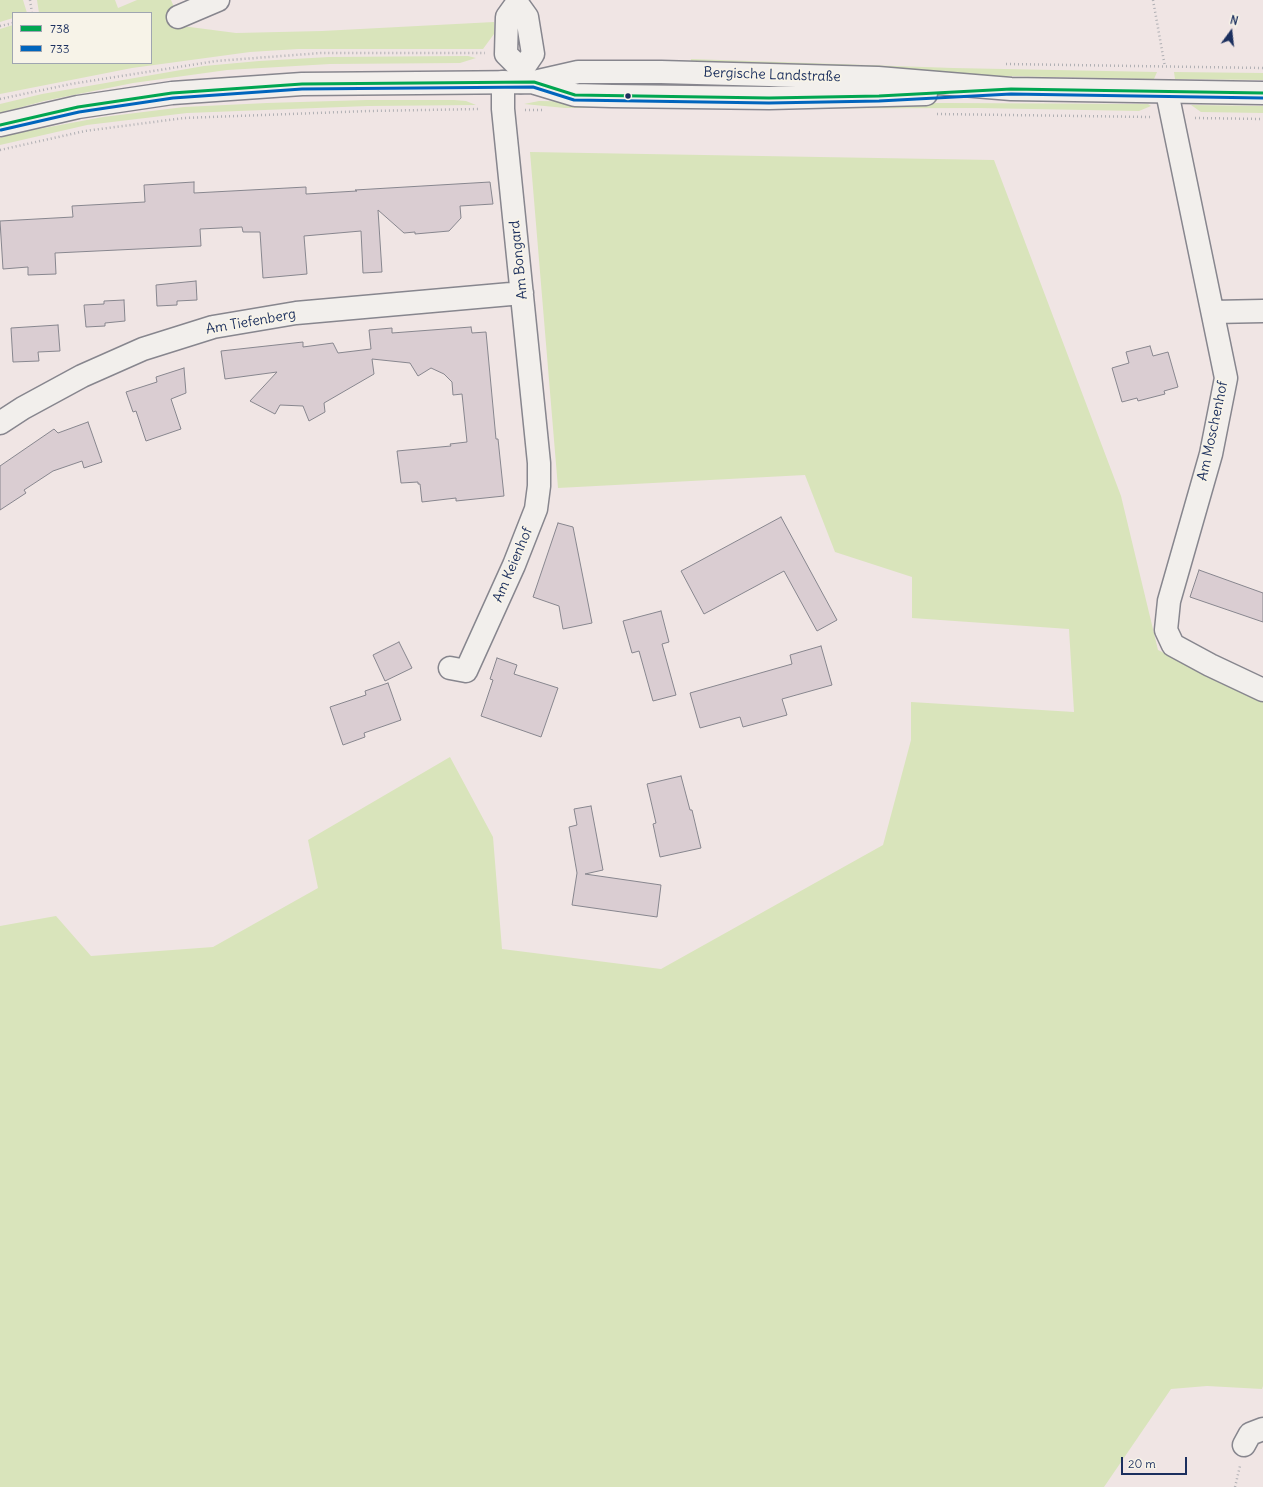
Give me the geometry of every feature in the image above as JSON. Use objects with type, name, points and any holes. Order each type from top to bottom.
[{"type":"street","points":[[178,17],[218,0]]},
{"type":"street","points":[[517,1],[527,17],[533,54],[520,79]]},
{"type":"street","name":"Bergische Landstraße","points":[[0,125],[78,107],[172,93],[222,88],[302,84],[520,79],[578,72],[649,72],[878,78],[1011,89],[1263,93]]},
{"type":"street","name":"Am Bongard","points":[[520,79],[503,109],[536,438]]},
{"type":"street","name":"Am Moschenhof","points":[[1167,92],[1226,378],[1211,454],[1169,601],[1166,630],[1173,645],[1210,665],[1263,690]]},
{"type":"street","name":"Am Tiefenberg","points":[[0,423],[23,408],[82,376],[143,349],[213,327],[296,313],[522,293]]},
{"type":"street","points":[[1213,312],[1263,311]]},
{"type":"street","name":"Am Keienhof","points":[[450,668],[466,671],[514,565],[536,509],[539,486],[536,438]]},
{"type":"street","points":[[1244,1446],[1250,1434],[1263,1429]]},
{"type":"path","points":[[30,0],[32,12]]},
{"type":"path","points":[[1153,0],[1165,67],[1167,92]]},
{"type":"path","points":[[0,26],[12,23]]},
{"type":"green space","points":[[0,0],[23,0],[27,12],[12,12],[12,18],[0,22]]},
{"type":"green space","points":[[37,0],[115,0],[118,8],[137,0],[171,0],[182,26],[236,33],[322,31],[494,22],[494,34],[483,49],[298,49],[250,52],[132,68],[0,94],[0,29],[12,25],[12,64],[152,64],[152,12],[39,12]]},
{"type":"green space","points":[[468,56],[476,58],[460,63],[330,64],[227,70],[133,83],[44,101],[0,113],[0,104],[42,94],[204,66],[329,57]]},
{"type":"green space","points":[[691,59],[953,68],[1157,72],[1154,79],[952,75],[690,66]]},
{"type":"green space","points":[[1174,72],[1263,73],[1263,80],[1175,79]]},
{"type":"green space","points":[[367,100],[454,100],[466,101],[476,105],[368,106],[187,113],[87,125],[0,145],[0,138],[17,133],[103,117],[184,107]]},
{"type":"green space","points":[[539,101],[604,102],[605,106],[601,108],[565,108],[524,104]]},
{"type":"green space","points":[[686,103],[1148,104],[1151,106],[1139,111],[978,108],[686,109]]},
{"type":"green space","points":[[1191,105],[1263,106],[1263,113],[1201,112]]},
{"type":"green space","points":[[530,152],[994,160],[1121,496],[1158,650],[1263,699],[1263,1386],[1262,1389],[1207,1386],[1171,1389],[1104,1487],[0,1487],[0,926],[56,916],[91,956],[213,947],[318,888],[308,840],[450,757],[493,837],[502,949],[661,969],[883,845],[911,740],[911,702],[1074,712],[1069,629],[912,618],[912,577],[835,552],[805,475],[558,488]]},
{"type":"building","points":[[194,182],[194,193],[306,187],[306,194],[490,182],[493,204],[460,206],[461,218],[449,231],[415,234],[415,232],[404,233],[378,210],[382,272],[363,273],[361,231],[304,236],[307,274],[263,278],[260,232],[243,232],[242,227],[200,229],[201,246],[55,253],[56,274],[28,275],[28,267],[3,269],[0,221],[73,217],[72,206],[145,202],[144,185]]},
{"type":"building","points":[[196,281],[197,300],[177,301],[177,305],[157,306],[156,285]]},
{"type":"building","points":[[124,300],[125,321],[105,323],[105,326],[86,327],[84,305],[104,304],[104,301]]},
{"type":"building","points":[[58,325],[60,351],[38,352],[39,361],[13,362],[11,328]]},
{"type":"building","points":[[471,327],[472,333],[486,332],[496,439],[498,439],[504,496],[456,501],[456,498],[422,502],[420,484],[418,484],[418,482],[401,483],[397,451],[451,446],[450,444],[467,442],[462,394],[453,395],[452,382],[444,374],[431,368],[418,376],[410,363],[372,359],[374,374],[324,403],[325,412],[309,421],[303,406],[280,405],[275,414],[250,401],[277,372],[225,379],[221,351],[303,342],[303,347],[333,343],[338,353],[371,349],[369,330],[392,328],[392,333]]},
{"type":"building","points":[[1150,346],[1153,356],[1168,352],[1178,387],[1164,391],[1165,394],[1138,401],[1137,398],[1122,402],[1112,368],[1129,363],[1126,352]]},
{"type":"building","points":[[184,368],[186,393],[171,399],[181,429],[146,441],[136,411],[133,412],[126,392],[157,382],[156,377]]},
{"type":"building","points":[[88,422],[102,462],[84,468],[82,461],[53,471],[24,490],[26,493],[0,510],[0,466],[54,429],[58,433]]},
{"type":"building","points":[[781,517],[837,620],[817,631],[784,571],[704,614],[681,571]]},
{"type":"building","points":[[558,523],[573,527],[592,623],[563,629],[559,606],[533,597]]},
{"type":"building","points":[[1199,570],[1263,593],[1263,622],[1190,597]]},
{"type":"building","points":[[661,611],[669,642],[662,644],[676,695],[653,701],[639,651],[632,653],[623,621]]},
{"type":"building","points":[[399,642],[412,668],[385,681],[373,655]]},
{"type":"building","points":[[821,646],[832,685],[782,699],[787,715],[743,727],[740,717],[700,728],[690,693],[792,664],[790,655]]},
{"type":"building","points":[[497,658],[517,665],[514,674],[558,688],[541,737],[481,716],[493,680],[490,679]]},
{"type":"building","points":[[388,683],[401,720],[364,733],[365,737],[343,745],[330,707],[366,695],[365,691]]},
{"type":"building","points":[[681,776],[690,810],[692,810],[701,848],[660,857],[653,824],[656,823],[647,784]]},
{"type":"building","points":[[591,806],[603,870],[585,874],[661,885],[657,917],[572,905],[577,873],[569,827],[577,825],[574,809]]},
{"type":"transit line","name":"738","points":[[0,125],[78,107],[172,93],[302,84],[534,82],[575,95],[769,98],[879,96],[1011,89],[1263,93]]},
{"type":"transit line","name":"733","points":[[1,130],[79,112],[173,98],[302,89],[533,87],[574,100],[769,103],[879,101],[1011,94],[1263,98]]}]
